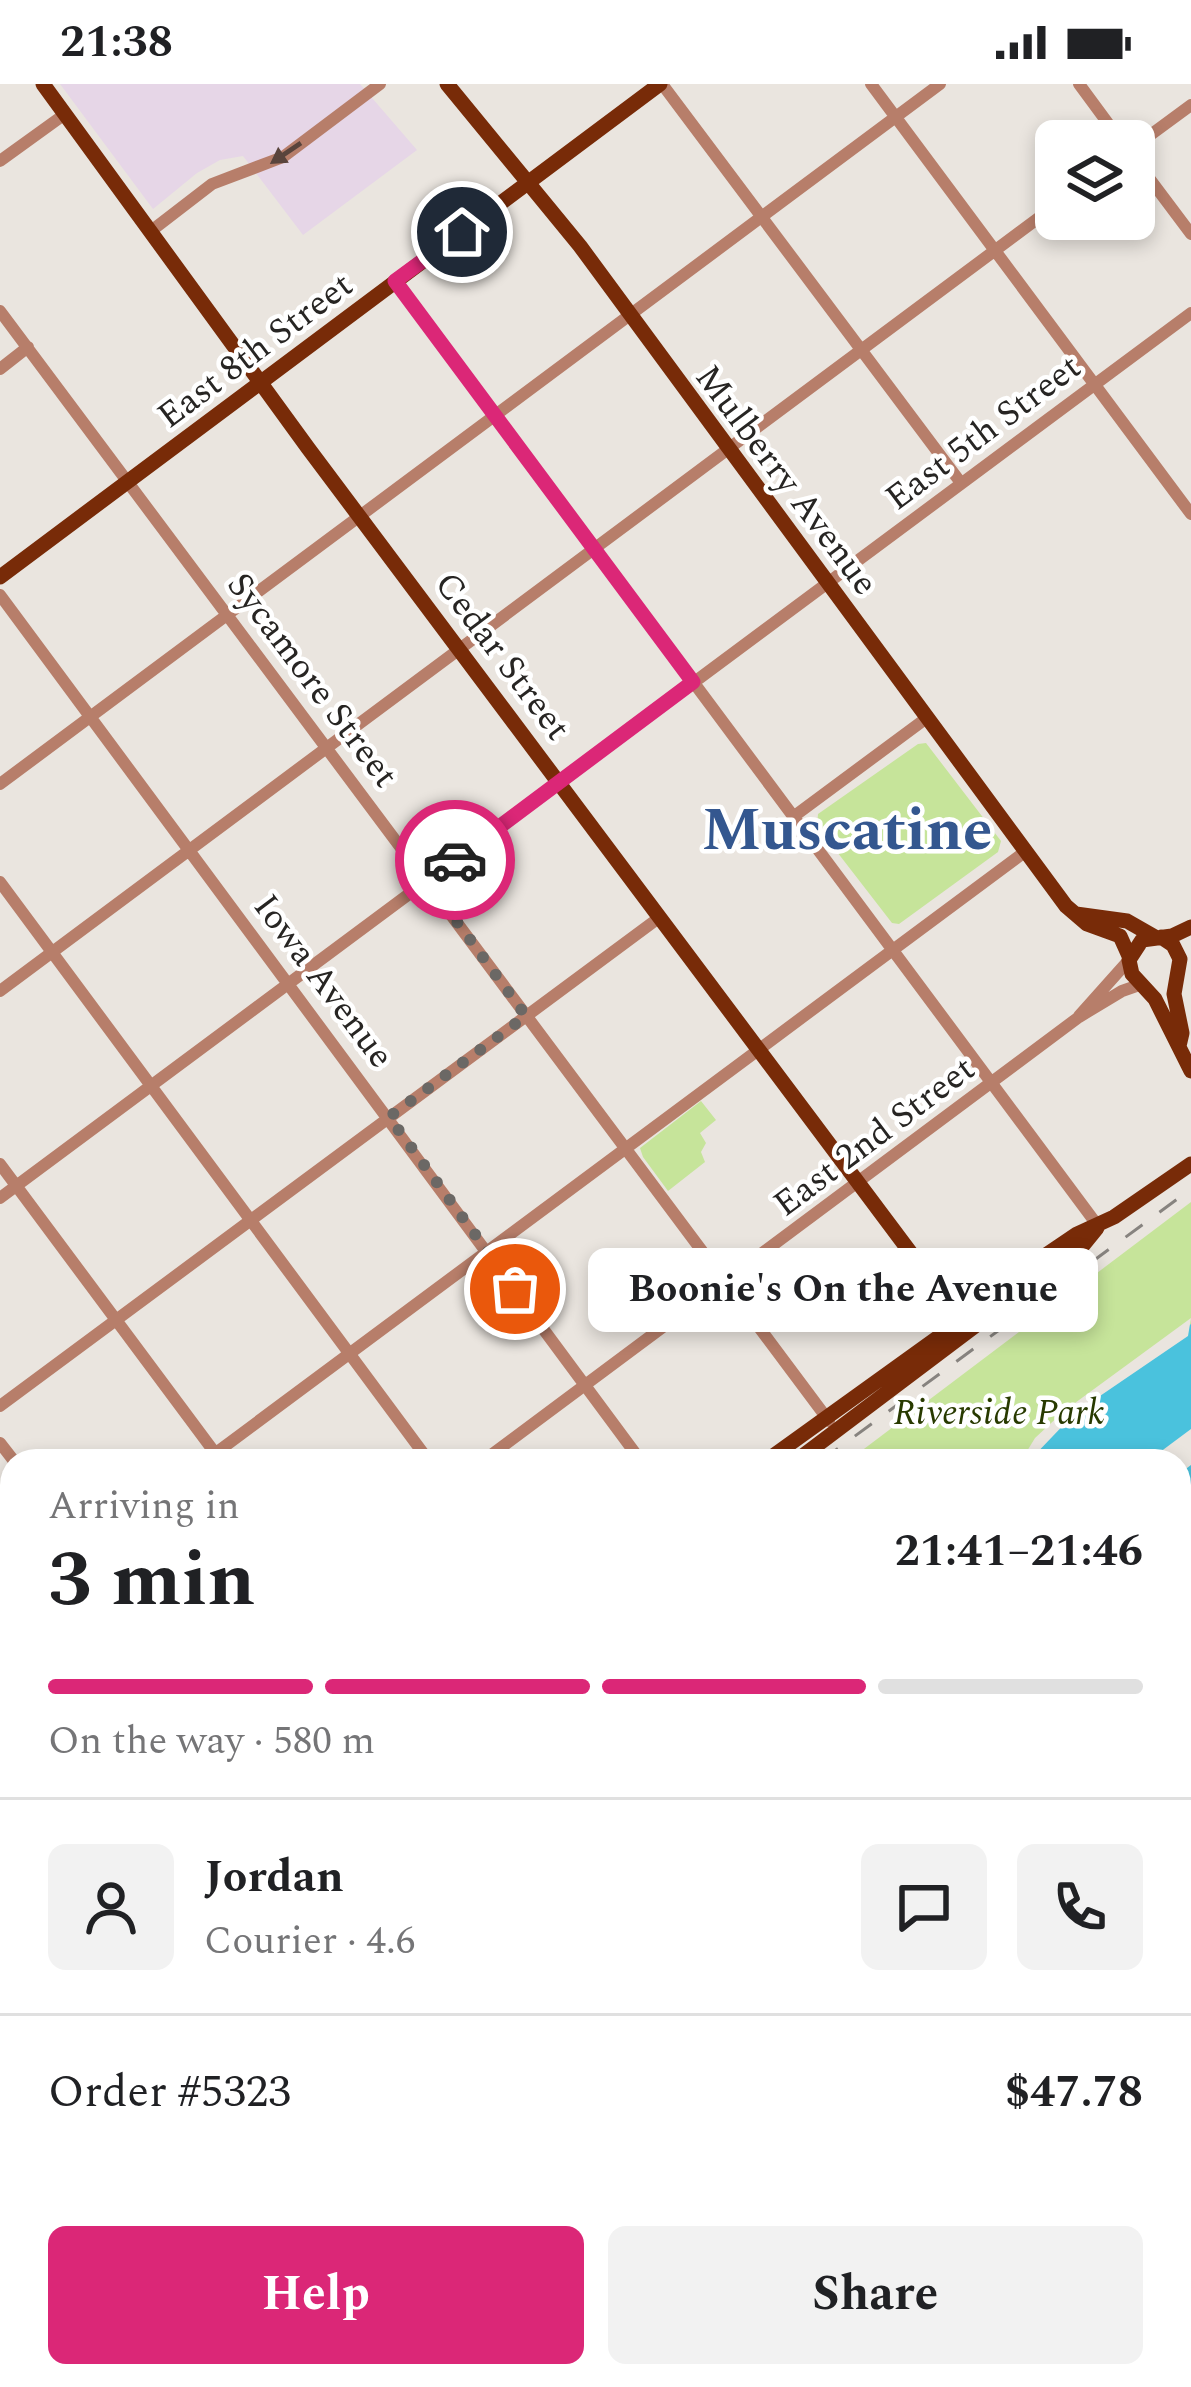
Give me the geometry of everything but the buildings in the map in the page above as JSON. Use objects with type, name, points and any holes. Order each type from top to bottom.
[{"type":"main road","name":"Cedar Street","points":[[43,84],[961,1320]]},
{"type":"main road","name":"Mulberry Avenue","points":[[447,84],[529,182],[1026,851],[1087,924],[1120,936],[1129,958]]},
{"type":"main road","name":"East 8th Street","points":[[0,577],[661,84]]},
{"type":"main road","points":[[1076,914],[1127,921],[1173,945],[1178,967],[1179,1046]]},
{"type":"main road","points":[[1191,927],[1142,940],[1129,958],[1132,974],[1144,985],[1191,1071]]},
{"type":"main road","points":[[1144,985],[1165,985],[1191,944]]},
{"type":"main road","points":[[782,1449],[1061,1244],[1098,1226],[1191,1164]]},
{"type":"main road","points":[[812,1449],[1084,1244],[1098,1226]]},
{"type":"street","points":[[151,231],[212,184],[276,161],[380,84]]},
{"type":"street","points":[[661,84],[962,483]]},
{"type":"street","points":[[871,84],[1191,514]]},
{"type":"street","points":[[0,784],[940,84]]},
{"type":"street","points":[[1079,84],[1106,120]]},
{"type":"street","points":[[1155,132],[1191,105]]},
{"type":"street","points":[[0,161],[64,114]]},
{"type":"street","points":[[1155,186],[1191,234]]},
{"type":"street","points":[[0,991],[1035,221]]},
{"type":"street","points":[[395,281],[1098,1226]]},
{"type":"street","name":"Sycamore Street","points":[[0,310],[837,1431]]},
{"type":"street","name":"East 5th Street","points":[[0,1198],[1191,313]]},
{"type":"street","points":[[0,368],[28,347]]},
{"type":"street","name":"Iowa Avenue","points":[[0,595],[633,1449]]},
{"type":"street","points":[[794,817],[928,717]]},
{"type":"street","points":[[226,1449],[1026,851]]},
{"type":"street","points":[[0,882],[420,1449]]},
{"type":"street","points":[[0,1406],[660,917]]},
{"type":"street","name":"East 2nd Street","points":[[1079,1017],[1129,958]]},
{"type":"street","name":"East 2nd Street","points":[[498,1449],[1079,1017],[1122,991],[1144,985]]},
{"type":"street","points":[[0,1165],[208,1449]]},
{"type":"shaded area","points":[[60,84],[360,84],[417,150],[303,235],[243,156],[220,160],[197,173],[153,209]]},
{"type":"green space","points":[[926,743],[1001,841],[998,852],[899,924],[892,923],[817,826],[818,814]]},
{"type":"green space","points":[[701,1101],[716,1120],[700,1133],[706,1143],[701,1152],[705,1162],[668,1191],[640,1148]]},
{"type":"green space","name":"Riverside Park","points":[[1191,1202],[1191,1324],[1065,1449],[864,1449]]},
{"type":"water","points":[[1191,1324],[1191,1449],[1037,1449],[1067,1415]]},
{"type":"pier","points":[[1191,1318],[1188,1336],[1075,1413],[1040,1449],[1028,1449],[1064,1411]]},
{"type":"pier","points":[[1191,1429],[1191,1449],[1164,1449]]},
{"type":"railway","points":[[837,1449],[1191,1189]]},
{"type":"way so far","points":[[455,860],[427,881],[526,1016],[389,1117],[515,1289]]},
{"type":"place","name":"Boonie's On the Avenue","points":[[515,1289]]},
{"type":"district","name":"Muscatine","points":[[847,828]]},
{"type":"route","points":[[455,860],[693,682],[395,281],[462,232]]}]
